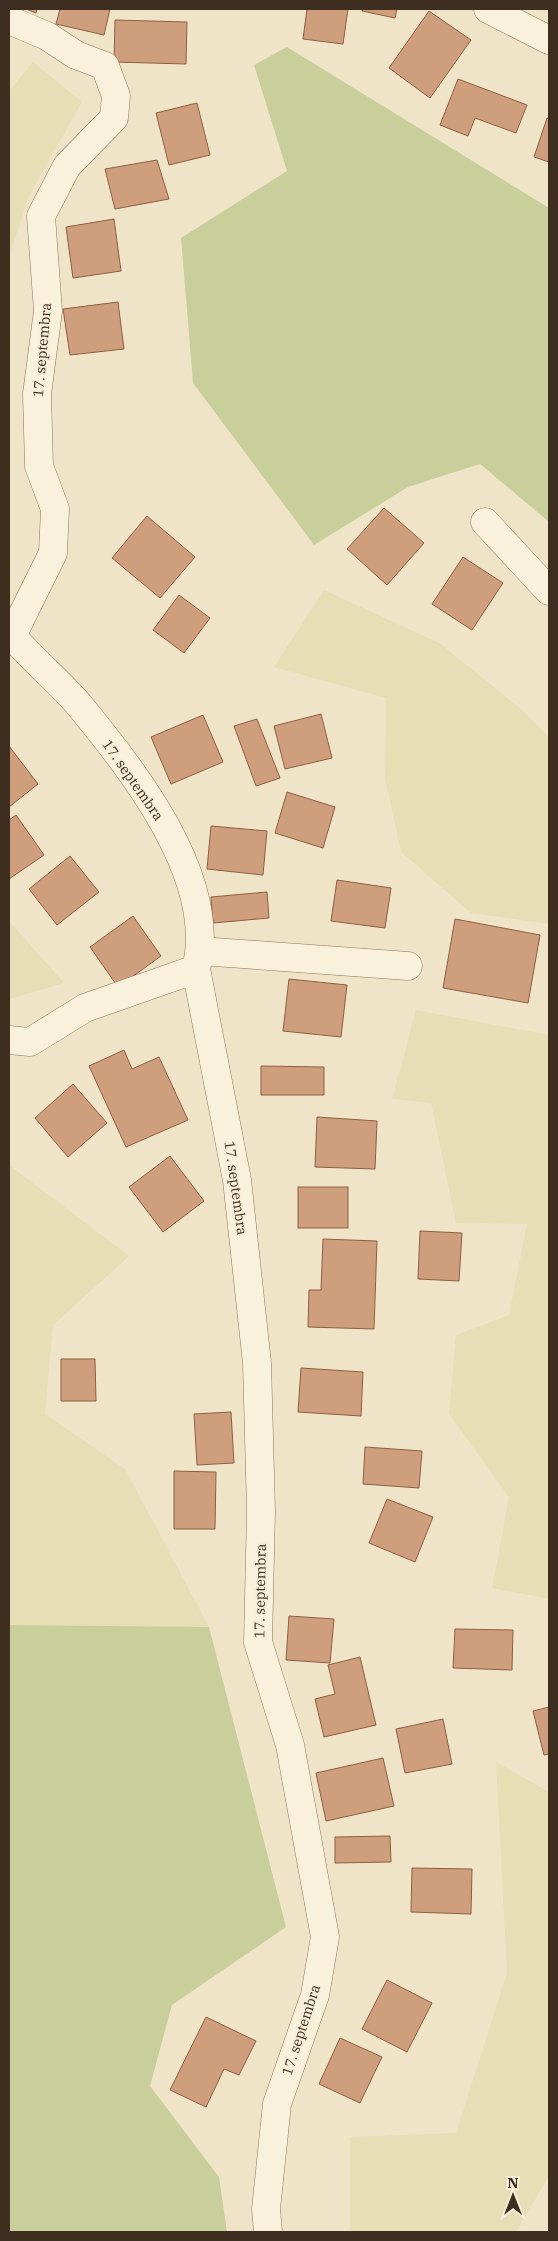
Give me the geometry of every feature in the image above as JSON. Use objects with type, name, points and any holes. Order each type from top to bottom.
[{"type":"street","points":[[488,9],[549,40]]},
{"type":"street","name":"17. septembra","points":[[9,20],[46,36],[76,55],[105,66],[116,96],[114,118],[67,166],[40,216],[48,311],[37,394],[39,466],[55,509],[53,553],[11,634],[79,706],[138,783],[179,849],[199,912],[198,960],[237,1180],[257,1362],[261,1511],[258,1642],[290,1745],[325,1937],[315,1995],[277,2104],[266,2209],[268,2232]]},
{"type":"street","points":[[485,522],[549,591]]},
{"type":"street","points":[[9,1059],[19,1041],[86,1008],[198,960],[408,966]]},
{"type":"shaded area","points":[[33,62],[82,102],[29,196],[9,257],[9,91]]},
{"type":"shaded area","points":[[324,590],[441,644],[522,710],[549,737],[549,924],[471,913],[401,852],[385,778],[386,698],[274,667]]},
{"type":"shaded area","points":[[9,921],[64,983],[9,999]]},
{"type":"shaded area","points":[[416,1010],[549,1035],[549,1599],[492,1588],[509,1497],[449,1414],[456,1335],[509,1315],[527,1224],[456,1223],[431,1103],[392,1099]]},
{"type":"shaded area","points":[[9,1165],[129,1256],[53,1325],[45,1414],[125,1469],[209,1627],[9,1625]]},
{"type":"shaded area","points":[[496,1762],[549,1792],[549,2176],[516,2232],[350,2232],[350,2137],[456,2133],[507,1973]]},
{"type":"green space","points":[[287,47],[549,208],[549,522],[480,464],[408,487],[314,545],[193,383],[181,238],[287,171],[254,65]]},
{"type":"green space","points":[[9,1625],[209,1627],[286,1927],[172,2005],[150,2086],[219,2177],[227,2232],[9,2232]]},
{"type":"building","points":[[26,9],[37,9],[36,13]]},
{"type":"building","points":[[60,9],[110,9],[104,35],[56,24]]},
{"type":"building","points":[[307,9],[348,9],[343,44],[303,39]]},
{"type":"building","points":[[363,9],[397,9],[395,18],[362,11]]},
{"type":"building","points":[[429,11],[471,40],[430,98],[389,68]]},
{"type":"building","points":[[115,20],[187,22],[186,64],[114,62]]},
{"type":"building","points":[[458,79],[527,105],[516,133],[475,118],[468,136],[440,125]]},
{"type":"building","points":[[197,103],[210,155],[169,165],[156,113]]},
{"type":"building","points":[[547,118],[549,119],[549,162],[534,157]]},
{"type":"building","points":[[157,160],[169,199],[115,209],[105,169]]},
{"type":"building","points":[[114,219],[121,271],[73,278],[66,227]]},
{"type":"building","points":[[118,302],[124,349],[70,355],[63,309]]},
{"type":"building","points":[[384,508],[424,543],[387,585],[347,549]]},
{"type":"building","points":[[147,516],[195,557],[160,598],[112,558]]},
{"type":"building","points":[[463,557],[503,583],[472,630],[432,604]]},
{"type":"building","points":[[179,595],[210,618],[184,653],[153,630]]},
{"type":"building","points":[[321,714],[332,758],[285,769],[274,726]]},
{"type":"building","points":[[203,715],[223,762],[171,784],[151,737]]},
{"type":"building","points":[[257,719],[280,778],[256,786],[234,726]]},
{"type":"building","points":[[9,746],[38,784],[9,807]]},
{"type":"building","points":[[287,792],[335,807],[323,848],[275,833]]},
{"type":"building","points":[[16,815],[44,855],[9,879],[9,820]]},
{"type":"building","points":[[211,826],[267,831],[263,875],[207,869]]},
{"type":"building","points":[[70,856],[99,892],[57,925],[29,889]]},
{"type":"building","points":[[337,880],[391,888],[385,928],[331,921]]},
{"type":"building","points":[[267,892],[269,918],[213,923],[211,897]]},
{"type":"building","points":[[133,916],[161,956],[118,987],[90,947]]},
{"type":"building","points":[[455,919],[540,935],[528,1003],[443,988]]},
{"type":"building","points":[[289,979],[347,985],[341,1037],[283,1031]]},
{"type":"building","points":[[124,1050],[132,1069],[159,1057],[188,1120],[126,1147],[89,1066]]},
{"type":"building","points":[[261,1066],[324,1067],[324,1095],[261,1095]]},
{"type":"building","points":[[73,1084],[107,1123],[68,1157],[35,1118]]},
{"type":"building","points":[[317,1117],[377,1121],[375,1169],[315,1167]]},
{"type":"building","points":[[170,1156],[204,1201],[163,1232],[129,1187]]},
{"type":"building","points":[[298,1187],[348,1187],[348,1228],[298,1228]]},
{"type":"building","points":[[420,1231],[462,1233],[459,1281],[418,1279]]},
{"type":"building","points":[[323,1239],[377,1241],[374,1329],[308,1327],[309,1290],[321,1290]]},
{"type":"building","points":[[61,1359],[95,1359],[96,1401],[61,1401]]},
{"type":"building","points":[[301,1368],[363,1372],[361,1416],[298,1412]]},
{"type":"building","points":[[231,1412],[234,1463],[197,1465],[194,1414]]},
{"type":"building","points":[[365,1447],[422,1451],[419,1488],[363,1484]]},
{"type":"building","points":[[174,1471],[216,1472],[215,1529],[174,1529]]},
{"type":"building","points":[[387,1499],[433,1517],[415,1562],[369,1543]]},
{"type":"building","points":[[289,1616],[334,1619],[330,1663],[286,1660]]},
{"type":"building","points":[[455,1629],[513,1630],[512,1670],[453,1668]]},
{"type":"building","points":[[360,1657],[376,1725],[324,1737],[315,1699],[335,1694],[328,1665]]},
{"type":"building","points":[[549,1707],[549,1754],[544,1755],[533,1711]]},
{"type":"building","points":[[443,1719],[452,1764],[405,1773],[396,1729]]},
{"type":"building","points":[[383,1758],[394,1806],[326,1821],[316,1773]]},
{"type":"building","points":[[390,1836],[391,1862],[335,1863],[335,1837]]},
{"type":"building","points":[[412,1868],[472,1869],[471,1914],[411,1912]]},
{"type":"building","points":[[387,1980],[432,2003],[407,2052],[362,2029]]},
{"type":"building","points":[[206,2017],[256,2041],[239,2075],[224,2069],[206,2107],[170,2090]]},
{"type":"building","points":[[340,2038],[382,2057],[360,2103],[319,2084]]}]
